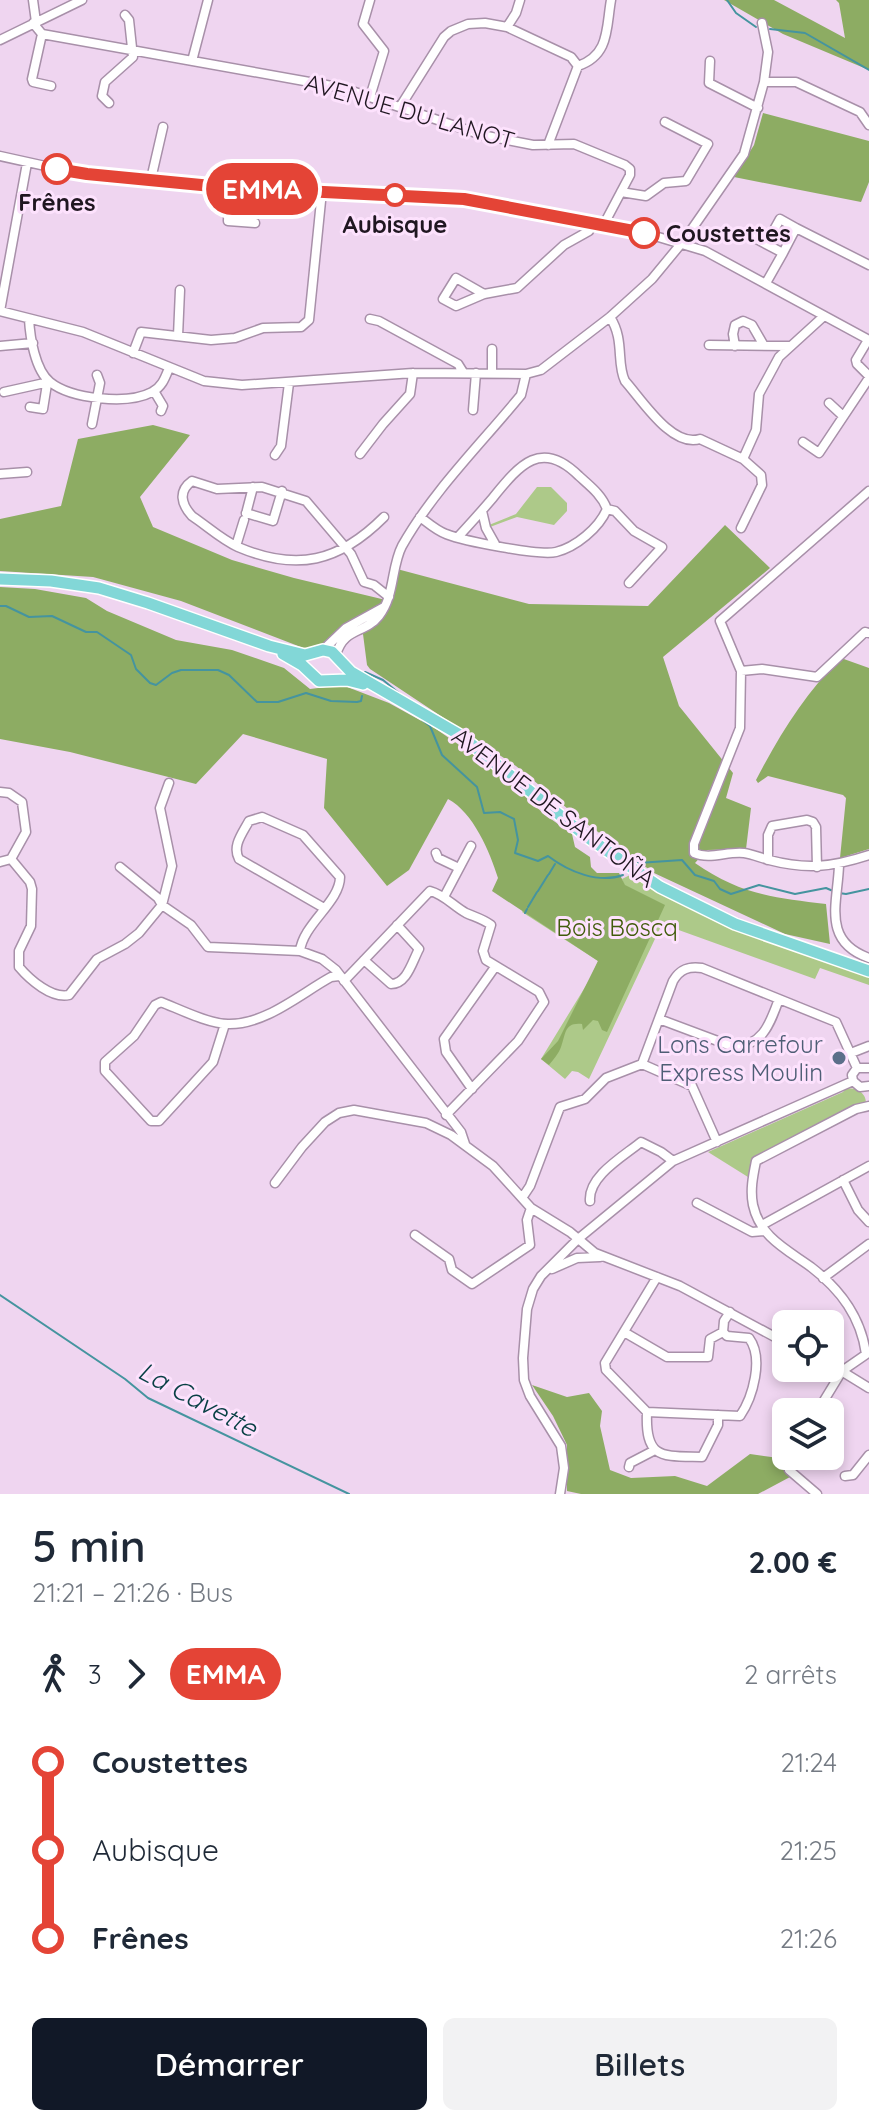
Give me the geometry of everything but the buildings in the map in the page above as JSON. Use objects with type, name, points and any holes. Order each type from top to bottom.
[{"type":"main road","points":[[0,579],[51,581],[99,588],[269,646],[305,655],[319,651],[337,658],[339,671],[333,679],[319,681],[309,671],[269,646]]},
{"type":"main road","points":[[309,671],[309,661],[319,651]]},
{"type":"main road","name":"AVENUE DE SANTOÑA","points":[[337,658],[376,688],[460,735],[587,837],[660,887],[735,924],[869,971]]},
{"type":"main road","name":"AVENUE DE SANTOÑA","points":[[333,679],[376,688]]},
{"type":"street","points":[[33,0],[35,23],[42,34],[32,79],[33,82],[51,86]]},
{"type":"street","points":[[0,40],[82,0]]},
{"type":"street","points":[[192,61],[208,0]]},
{"type":"street","points":[[370,0],[363,24],[384,51],[370,97]]},
{"type":"street","points":[[507,27],[520,0]]},
{"type":"street","points":[[548,145],[578,66],[598,56],[602,48],[611,0]]},
{"type":"street","points":[[109,103],[102,96],[105,82],[133,57],[129,20],[125,15]]},
{"type":"street","points":[[27,163],[5,256],[0,311],[83,332],[204,381],[223,384],[289,383],[413,373],[526,374],[556,361],[652,279],[744,154],[764,82],[768,52],[762,23]]},
{"type":"street","points":[[400,107],[447,34],[468,24],[507,27],[571,57],[578,66]]},
{"type":"street","name":"AVENUE DU LANOT","points":[[42,34],[343,88],[482,135],[533,145],[574,144],[630,169],[621,192]]},
{"type":"street","points":[[710,61],[709,83],[758,108]]},
{"type":"street","points":[[764,82],[796,82],[860,112],[869,125]]},
{"type":"street","points":[[603,226],[621,192],[646,196],[664,183],[686,181],[708,144],[665,122]]},
{"type":"street","points":[[151,179],[163,127]]},
{"type":"street","points":[[0,156],[77,173],[229,187],[464,199],[603,226],[705,251],[869,340],[856,360],[869,377],[819,453],[803,442]]},
{"type":"street","points":[[229,187],[228,221],[255,223]]},
{"type":"street","points":[[133,353],[141,332],[211,340],[235,338],[263,328],[301,327],[309,320],[322,191]]},
{"type":"street","points":[[766,244],[780,219],[869,265]]},
{"type":"street","points":[[484,294],[456,278],[443,299],[456,306],[484,294],[517,288],[564,245],[589,231],[592,224]]},
{"type":"street","points":[[766,283],[796,228]]},
{"type":"street","points":[[747,234],[783,253]]},
{"type":"street","points":[[858,259],[869,254]]},
{"type":"street","points":[[178,336],[180,290]]},
{"type":"street","points":[[743,459],[756,430],[759,394],[779,357],[824,316]]},
{"type":"street","points":[[610,317],[621,346],[622,375],[674,436],[689,442],[700,439],[743,459],[761,475],[763,480],[741,528]]},
{"type":"street","points":[[29,319],[38,361],[48,383],[43,409],[30,407]]},
{"type":"street","points":[[370,319],[458,364],[463,372]]},
{"type":"street","points":[[735,346],[735,325],[743,321],[752,325],[763,344]]},
{"type":"street","points":[[0,346],[33,343]]},
{"type":"street","points":[[709,345],[789,346]]},
{"type":"street","points":[[492,349],[492,373]]},
{"type":"street","points":[[1,402],[5,397],[2,390],[48,383],[78,394],[130,399],[154,391],[162,384],[169,368]]},
{"type":"street","points":[[360,454],[410,394],[413,373]]},
{"type":"street","points":[[473,410],[476,373]]},
{"type":"street","points":[[337,658],[339,643],[348,634],[378,619],[389,597],[400,550],[420,517],[521,395],[526,374]]},
{"type":"street","points":[[92,424],[100,383],[97,375]]},
{"type":"street","points":[[275,455],[281,446],[289,383]]},
{"type":"street","points":[[154,391],[163,406],[161,411]]},
{"type":"street","points":[[829,403],[843,416]]},
{"type":"street","points":[[420,517],[443,534],[458,537],[495,544],[544,553],[572,546],[604,516],[607,509],[603,499],[565,462],[549,457],[533,459],[518,467],[458,537]]},
{"type":"street","points":[[0,474],[27,472]]},
{"type":"street","points":[[384,517],[366,535],[345,548],[323,558],[285,562],[236,546],[186,509],[182,497],[184,487],[192,481],[217,489],[253,487],[282,491],[306,501],[345,548],[351,554],[364,582],[374,585],[389,597]]},
{"type":"street","points":[[236,546],[253,487]]},
{"type":"street","points":[[269,532],[282,491]]},
{"type":"street","points":[[869,491],[720,621],[741,671],[740,728],[694,844],[694,853],[704,856],[743,853],[817,867],[839,865],[869,855]]},
{"type":"street","points":[[607,509],[615,511],[634,531],[662,547],[629,583]]},
{"type":"street","points":[[482,511],[486,528],[495,544]]},
{"type":"street","points":[[246,515],[273,521]]},
{"type":"street","points":[[374,585],[393,577]]},
{"type":"street","points":[[319,651],[346,628],[385,607]]},
{"type":"street","points":[[741,671],[762,669],[817,677],[867,632]]},
{"type":"street","points":[[11,859],[32,889],[31,926],[19,951],[19,967],[57,996],[69,995],[97,959],[139,933],[162,905],[172,866],[160,808],[169,783]]},
{"type":"street","points":[[0,792],[9,793],[22,802],[26,832],[11,859],[0,862]]},
{"type":"street","points":[[300,951],[303,938],[324,908],[341,882],[337,872],[303,835],[262,817],[249,821],[236,846],[239,859],[324,908]]},
{"type":"street","points":[[768,860],[768,835],[772,826],[807,820],[816,827],[817,867]]},
{"type":"street","points":[[444,897],[471,846]]},
{"type":"street","points":[[436,853],[438,858],[459,868]]},
{"type":"street","points":[[839,865],[833,917],[843,939],[854,951],[869,958]]},
{"type":"street","points":[[120,867],[158,898],[162,905],[191,925],[208,947],[217,950],[248,947],[300,951],[322,959],[398,1047],[461,1132],[466,1145]]},
{"type":"street","points":[[342,979],[430,891],[491,925],[483,951],[486,960],[539,992],[544,1002],[518,1041],[449,1118]]},
{"type":"street","points":[[364,960],[391,984],[403,980],[419,949],[397,925]]},
{"type":"street","points":[[472,1089],[446,1052],[444,1039],[495,967]]},
{"type":"street","points":[[642,1064],[673,981],[682,970],[696,967],[836,1022],[857,1068]]},
{"type":"street","points":[[225,1024],[213,1062],[159,1121],[151,1121],[105,1071],[105,1062],[134,1036],[155,1005],[161,1002],[225,1024],[255,1020],[331,977],[342,979]]},
{"type":"street","points":[[659,1019],[739,1047],[763,1036],[779,999]]},
{"type":"street","points":[[851,1053],[869,1046]]},
{"type":"street","points":[[522,1198],[530,1186],[560,1107],[585,1099],[606,1078],[642,1064],[692,1086],[717,1142]]},
{"type":"street","points":[[857,1068],[869,1068]]},
{"type":"street","points":[[857,1068],[852,1075],[853,1081],[857,1086],[868,1089]]},
{"type":"street","points":[[560,1494],[564,1468],[561,1446],[530,1396],[524,1380],[527,1309],[533,1289],[544,1273],[578,1239],[673,1161],[853,1081]]},
{"type":"street","points":[[844,1370],[868,1354],[850,1306],[823,1278],[773,1242],[763,1228],[752,1201],[756,1161],[856,1109],[869,1106]]},
{"type":"street","points":[[275,1183],[317,1130],[339,1113],[354,1110],[426,1123],[466,1145],[493,1166],[531,1208],[603,1256],[704,1297],[772,1335]]},
{"type":"street","points":[[449,1118],[453,1130],[451,1135]]},
{"type":"street","points":[[590,1201],[589,1195],[596,1180],[641,1142],[673,1161]]},
{"type":"street","points":[[697,1203],[752,1232],[869,1166]]},
{"type":"street","points":[[843,1180],[858,1210],[869,1222]]},
{"type":"street","points":[[415,1235],[449,1259],[452,1270],[472,1284],[530,1245],[527,1220],[531,1208]]},
{"type":"street","points":[[823,1278],[869,1244]]},
{"type":"street","points":[[544,1273],[577,1258],[603,1256]]},
{"type":"street","points":[[657,1277],[605,1363],[606,1370],[647,1412],[740,1416],[756,1373],[756,1347],[749,1338],[727,1336],[723,1332]]},
{"type":"street","points":[[723,1332],[724,1321],[730,1312]]},
{"type":"street","points":[[624,1332],[667,1357],[708,1357],[710,1339],[723,1332]]},
{"type":"street","points":[[844,1372],[869,1388]]},
{"type":"street","points":[[647,1412],[646,1432],[655,1450],[662,1456],[702,1457],[718,1425],[718,1415]]},
{"type":"street","points":[[629,1467],[630,1463],[655,1450]]},
{"type":"street","points":[[845,1476],[853,1475],[869,1455]]},
{"type":"street","points":[[789,1470],[817,1494]]},
{"type":"green space","points":[[724,0],[774,0],[845,38],[836,0],[869,0],[869,70],[783,34]]},
{"type":"green space","points":[[763,113],[869,141],[869,182],[861,202],[734,177],[754,145]]},
{"type":"green space","points":[[153,425],[190,435],[140,497],[153,527],[232,560],[390,601],[397,569],[529,604],[648,606],[725,525],[770,568],[663,657],[679,706],[733,773],[726,798],[751,808],[746,849],[707,850],[695,863],[742,888],[826,904],[830,944],[785,934],[654,873],[579,818],[516,766],[370,669],[363,634],[306,649],[181,601],[93,577],[0,571],[0,519],[61,506],[78,439]]},
{"type":"green space","points":[[537,487],[551,487],[567,503],[567,511],[554,525],[517,517],[490,527],[516,514]]},
{"type":"green space","points":[[0,587],[35,589],[86,598],[107,611],[176,640],[232,650],[284,668],[310,689],[342,685],[389,703],[436,729],[497,771],[544,814],[572,834],[575,847],[590,857],[591,867],[597,873],[619,873],[625,885],[665,905],[607,1032],[602,1030],[598,1021],[593,1020],[583,1030],[582,1024],[572,1025],[549,1065],[541,1059],[558,1041],[598,961],[492,891],[498,878],[485,845],[465,813],[448,799],[409,870],[387,886],[324,808],[327,759],[243,734],[196,784],[70,752],[0,739]]},
{"type":"green space","points":[[841,658],[869,668],[869,849],[840,858],[846,798],[843,795],[768,776],[758,783],[756,780],[794,716]]},
{"type":"green space","name":"Bois Boscq","points":[[554,867],[624,885],[622,879],[630,875],[717,920],[869,976],[869,985],[820,968],[815,979],[662,924],[589,1079],[572,1071],[565,1079],[541,1059],[598,961],[522,912]]},
{"type":"green space","points":[[846,1088],[860,1091],[866,1103],[755,1159],[748,1177],[708,1152],[843,1092]]},
{"type":"green space","points":[[532,1385],[567,1397],[589,1393],[602,1411],[600,1426],[610,1470],[631,1478],[675,1476],[707,1486],[750,1454],[772,1457],[772,1470],[788,1470],[790,1477],[758,1494],[581,1494],[567,1491],[567,1445],[553,1416]]},
{"type":"waterway","points":[[727,0],[736,13],[756,27]]},
{"type":"waterway","points":[[770,29],[805,33],[869,70]]},
{"type":"waterway","points":[[0,606],[29,617],[52,616],[86,632],[97,632],[131,655],[136,669],[156,685],[181,670],[218,670],[229,675],[257,702],[278,702],[306,693],[331,701],[357,702],[361,701],[362,696]]},
{"type":"waterway","points":[[365,672],[383,680],[400,694]]},
{"type":"waterway","points":[[422,720],[430,726],[442,755],[477,787],[484,813],[500,812],[514,819],[518,840],[515,853],[538,861],[548,856],[565,867],[594,877],[623,875]]},
{"type":"waterway","points":[[638,863],[682,860],[695,875],[714,881],[720,889],[731,894],[759,885],[795,894],[826,888],[833,891]]},
{"type":"waterway","points":[[549,874],[555,864]]},
{"type":"waterway","points":[[538,891],[548,875]]},
{"type":"waterway","points":[[839,893],[869,889]]},
{"type":"waterway","points":[[528,907],[537,892]]},
{"type":"waterway","points":[[525,913],[527,909]]},
{"type":"waterway","name":"La Cavette","points":[[0,1295],[125,1379],[148,1398],[349,1494]]},
{"type":"bus line","name":"EMMA","points":[[57,169],[222,187],[464,199],[644,233]]},
{"type":"place","name":"Frênes","points":[[57,169]]},
{"type":"place","name":"Aubisque","points":[[395,195]]},
{"type":"place","name":"Coustettes","points":[[644,233]]},
{"type":"place","name":"Lons Carrefour Express Moulin","points":[[839,1058]]}]
